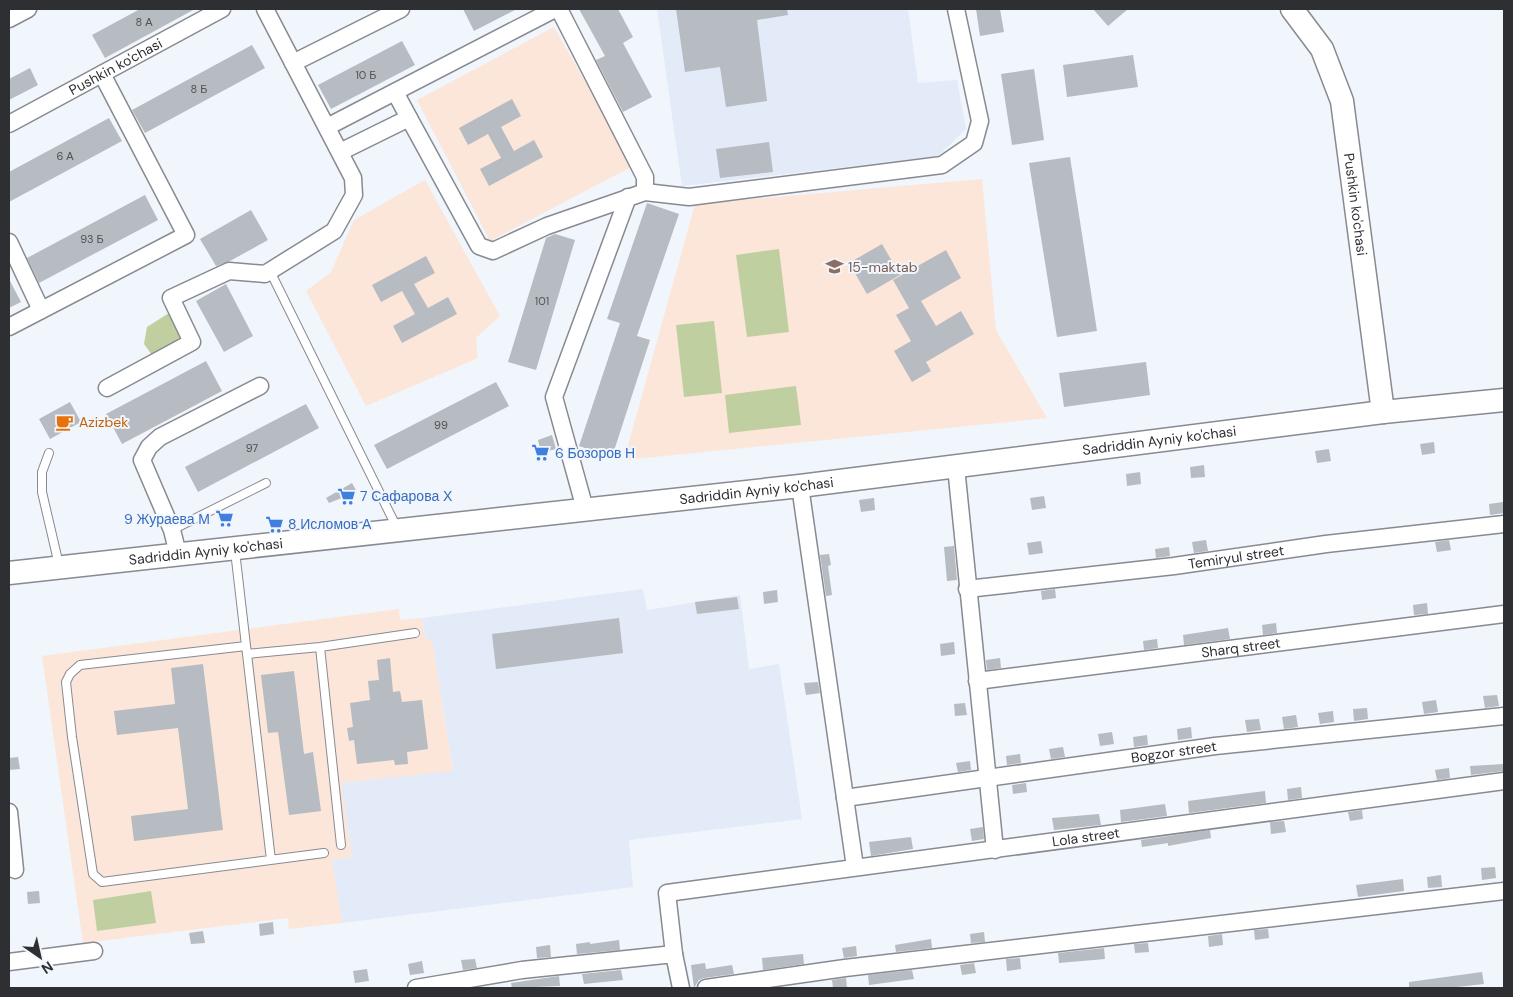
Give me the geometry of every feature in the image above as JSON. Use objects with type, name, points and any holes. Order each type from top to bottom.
[{"type":"street","points":[[9,19],[28,9]]},
{"type":"street","name":"Pushkin ko'chasi","points":[[9,124],[222,9]]},
{"type":"street","points":[[107,388],[192,342],[171,298],[229,271],[265,274],[270,272],[334,231],[354,195],[353,178],[265,9]]},
{"type":"street","points":[[293,63],[401,9]]},
{"type":"street","points":[[327,127],[555,9]]},
{"type":"street","points":[[559,9],[645,177],[645,192]]},
{"type":"street","points":[[395,92],[479,246],[493,250],[547,226],[645,192],[689,197],[942,165],[974,144],[980,121],[956,9]]},
{"type":"street","name":"Pushkin ko'chasi","points":[[1292,9],[1322,48],[1342,101],[1383,412]]},
{"type":"street","points":[[9,327],[186,235],[102,74]]},
{"type":"street","points":[[340,152],[409,118]]},
{"type":"street","points":[[585,509],[554,397],[628,197]]},
{"type":"street","points":[[9,242],[41,310]]},
{"type":"street","points":[[178,554],[172,530],[142,460],[149,447],[160,438],[260,386]]},
{"type":"street","name":"Sadriddin Ayniy ko'chasi","points":[[9,573],[956,468],[1383,412],[1504,400]]},
{"type":"street","points":[[956,468],[986,778],[995,850]]},
{"type":"street","points":[[800,486],[856,866]]},
{"type":"street","name":"Temiryul street","points":[[967,589],[1174,566],[1326,544],[1504,524]]},
{"type":"street","name":"Sharq street","points":[[977,681],[1504,614]]},
{"type":"street","name":"Bogzor street","points":[[845,798],[1215,746],[1504,716]]},
{"type":"street","name":"Lola street","points":[[674,954],[667,893],[856,866],[995,850],[1504,782]]},
{"type":"street","points":[[9,812],[15,870]]},
{"type":"street","points":[[706,988],[845,968],[1504,891]]},
{"type":"street","points":[[9,962],[94,951]]},
{"type":"street","points":[[416,988],[522,970],[674,954],[681,988]]},
{"type":"lane","points":[[270,272],[398,530]]},
{"type":"lane","points":[[49,453],[42,472],[42,492],[59,567]]},
{"type":"lane","points":[[172,530],[266,483]]},
{"type":"lane","points":[[235,548],[271,860]]},
{"type":"lane","points":[[324,853],[102,882],[93,874],[72,737],[66,682],[70,674],[80,665],[247,650],[320,647],[416,633]]},
{"type":"lane","points":[[320,647],[341,846]]},
{"type":"shaded area","points":[[657,9],[908,9],[918,83],[957,80],[966,129],[938,156],[682,186]]},
{"type":"shaded area","points":[[554,27],[633,166],[490,241],[417,100]]},
{"type":"shaded area","name":"15-maktab","points":[[982,179],[996,330],[1047,418],[624,460],[695,204]]},
{"type":"shaded area","points":[[425,180],[500,316],[476,338],[478,358],[366,406],[306,291],[331,272],[354,220]]},
{"type":"shaded area","points":[[643,589],[647,610],[740,595],[749,669],[779,664],[802,819],[629,840],[633,887],[342,923],[331,860],[352,857],[341,783],[453,770],[432,641],[425,639],[422,618]]},
{"type":"shaded area","points":[[399,609],[400,620],[422,618],[425,639],[432,640],[453,771],[341,783],[352,857],[332,860],[342,923],[289,929],[288,918],[83,943],[42,656]]},
{"type":"green space","points":[[779,249],[789,332],[747,337],[736,255]]},
{"type":"green space","points":[[169,313],[182,337],[152,355],[144,344],[147,327]]},
{"type":"green space","points":[[714,321],[722,393],[684,397],[676,325]]},
{"type":"green space","points":[[796,386],[801,425],[729,433],[725,395]]},
{"type":"green space","points":[[151,891],[156,923],[97,931],[93,900]]},
{"type":"building","points":[[140,9],[195,9],[105,58],[92,35]]},
{"type":"building","points":[[463,9],[517,9],[474,31]]},
{"type":"building","points":[[579,9],[618,9],[633,37],[623,43],[652,97],[623,112],[596,60],[605,56]]},
{"type":"building","points":[[676,9],[787,9],[788,15],[757,20],[767,101],[726,107],[720,67],[685,72]]},
{"type":"building","points":[[976,9],[1000,9],[1004,32],[980,36]]},
{"type":"building","points":[[1093,9],[1128,9],[1108,26]]},
{"type":"building","points":[[402,41],[415,65],[331,109],[318,85]]},
{"type":"building","points":[[252,45],[265,68],[145,133],[132,110]]},
{"type":"building","points":[[1133,55],[1138,87],[1067,97],[1063,65]]},
{"type":"building","points":[[30,68],[38,85],[9,100],[9,79]]},
{"type":"building","points":[[1034,69],[1044,140],[1012,145],[1001,74]]},
{"type":"building","points":[[512,99],[521,116],[501,127],[514,151],[534,140],[543,157],[489,186],[480,169],[501,158],[488,134],[468,145],[459,128]]},
{"type":"building","points":[[109,118],[122,141],[9,202],[9,172]]},
{"type":"building","points":[[769,142],[773,172],[720,178],[716,149]]},
{"type":"building","points":[[1070,157],[1097,331],[1057,337],[1029,163]]},
{"type":"building","points":[[145,195],[158,220],[39,283],[27,258]]},
{"type":"building","points":[[647,203],[679,214],[637,336],[650,340],[612,457],[579,446],[620,323],[607,319]]},
{"type":"building","points":[[251,210],[268,240],[230,261],[216,266],[200,239]]},
{"type":"building","points":[[555,234],[575,240],[536,370],[508,362],[546,238]]},
{"type":"building","points":[[882,244],[900,275],[867,294],[849,263]]},
{"type":"building","points":[[946,250],[961,278],[921,301],[936,326],[961,311],[974,334],[926,362],[931,371],[912,382],[894,351],[911,341],[896,315],[909,308],[893,280]]},
{"type":"building","points":[[426,256],[435,273],[414,284],[428,308],[448,297],[457,314],[402,343],[393,326],[415,314],[402,291],[381,302],[372,285]]},
{"type":"building","points":[[9,279],[21,302],[9,308]]},
{"type":"building","points":[[226,284],[253,336],[224,352],[196,301]]},
{"type":"building","points":[[206,361],[222,391],[122,444],[106,414]]},
{"type":"building","points":[[1146,362],[1150,395],[1064,407],[1059,373]]},
{"type":"building","points":[[496,382],[509,406],[387,469],[374,445]]},
{"type":"building","points":[[70,402],[81,422],[50,439],[39,419]]},
{"type":"building","points":[[306,404],[319,428],[198,492],[185,467]]},
{"type":"building","points":[[552,435],[556,449],[541,453],[538,440]]},
{"type":"building","points":[[1434,442],[1435,453],[1422,455],[1420,444]]},
{"type":"building","points":[[1329,449],[1331,461],[1317,463],[1315,451]]},
{"type":"building","points":[[1204,465],[1205,477],[1191,478],[1190,467]]},
{"type":"building","points":[[1140,472],[1141,484],[1127,486],[1126,474]]},
{"type":"building","points":[[352,483],[357,492],[329,503],[326,498]]},
{"type":"building","points":[[1044,496],[1046,508],[1032,510],[1030,498]]},
{"type":"building","points":[[874,498],[875,510],[861,512],[859,500]]},
{"type":"building","points":[[1503,502],[1504,513],[1490,515],[1489,504]]},
{"type":"building","points":[[1206,540],[1208,551],[1194,553],[1192,542]]},
{"type":"building","points":[[1449,540],[1451,550],[1437,552],[1435,542]]},
{"type":"building","points":[[1041,541],[1043,553],[1029,555],[1027,543]]},
{"type":"building","points":[[954,546],[957,580],[947,581],[944,547]]},
{"type":"building","points":[[1169,547],[1170,556],[1156,558],[1155,549]]},
{"type":"building","points":[[829,554],[831,565],[828,566],[832,595],[826,596],[820,555]]},
{"type":"building","points":[[1055,589],[1056,598],[1042,600],[1041,591]]},
{"type":"building","points":[[777,590],[778,602],[764,604],[763,592]]},
{"type":"building","points":[[737,597],[739,609],[697,614],[695,602]]},
{"type":"building","points":[[1427,603],[1428,614],[1414,615],[1413,605]]},
{"type":"building","points":[[619,618],[623,653],[496,669],[492,634]]},
{"type":"building","points":[[1276,623],[1277,633],[1263,635],[1262,625]]},
{"type":"building","points":[[1228,628],[1230,639],[1184,645],[1183,635]]},
{"type":"building","points":[[1157,639],[1158,648],[1144,650],[1143,641]]},
{"type":"building","points":[[954,642],[955,654],[941,656],[940,644]]},
{"type":"building","points":[[390,658],[393,692],[400,691],[402,702],[422,700],[428,749],[407,752],[408,764],[395,765],[394,760],[357,764],[354,740],[349,741],[347,728],[353,727],[350,703],[370,700],[368,681],[379,680],[377,660]]},
{"type":"building","points":[[1000,658],[1001,668],[987,670],[986,660]]},
{"type":"building","points":[[203,664],[223,830],[134,841],[131,816],[188,809],[178,728],[117,735],[114,711],[175,704],[171,668]]},
{"type":"building","points":[[294,671],[304,754],[313,752],[321,811],[289,815],[278,732],[268,733],[261,675]]},
{"type":"building","points":[[818,682],[820,693],[806,695],[804,683]]},
{"type":"building","points":[[1497,695],[1499,706],[1485,708],[1483,696]]},
{"type":"building","points":[[1436,700],[1438,712],[1424,714],[1422,702]]},
{"type":"building","points":[[965,703],[967,715],[955,716],[954,704]]},
{"type":"building","points":[[1367,708],[1368,719],[1354,721],[1353,709]]},
{"type":"building","points":[[1333,711],[1334,722],[1320,724],[1318,713]]},
{"type":"building","points":[[1296,715],[1298,727],[1284,729],[1282,717]]},
{"type":"building","points":[[1259,719],[1261,730],[1247,732],[1245,720]]},
{"type":"building","points":[[1191,727],[1192,738],[1178,740],[1177,729]]},
{"type":"building","points":[[1112,732],[1114,744],[1100,746],[1098,734]]},
{"type":"building","points":[[1147,735],[1148,745],[1134,747],[1133,737]]},
{"type":"building","points":[[1063,747],[1065,757],[1051,759],[1049,749]]},
{"type":"building","points":[[1020,754],[1021,763],[1007,765],[1006,756]]},
{"type":"building","points":[[18,757],[20,769],[9,770],[9,758]]},
{"type":"building","points":[[970,761],[971,770],[958,772],[956,763]]},
{"type":"building","points":[[1504,764],[1504,771],[1471,775],[1470,766]]},
{"type":"building","points":[[1449,768],[1450,778],[1437,780],[1435,770]]},
{"type":"building","points":[[1026,783],[1027,792],[1013,794],[1012,785]]},
{"type":"building","points":[[1301,787],[1302,798],[1288,800],[1287,789]]},
{"type":"building","points":[[1265,791],[1266,803],[1189,813],[1188,801]]},
{"type":"building","points":[[1165,804],[1167,816],[1121,822],[1120,810]]},
{"type":"building","points":[[1362,810],[1363,819],[1350,821],[1348,812]]},
{"type":"building","points":[[1099,814],[1101,825],[1054,830],[1052,818]]},
{"type":"building","points":[[1284,821],[1286,832],[1271,834],[1270,822]]},
{"type":"building","points":[[983,827],[984,839],[972,841],[970,829]]},
{"type":"building","points":[[1210,830],[1211,838],[1168,846],[1168,843],[1142,847],[1141,840]]},
{"type":"building","points":[[911,837],[913,849],[871,856],[869,842]]},
{"type":"building","points":[[1495,867],[1496,878],[1482,880],[1481,868]]},
{"type":"building","points":[[1441,875],[1442,887],[1428,888],[1427,877]]},
{"type":"building","points":[[1403,879],[1404,891],[1358,897],[1356,885]]},
{"type":"building","points":[[39,891],[40,903],[28,904],[27,892]]},
{"type":"building","points":[[273,922],[274,934],[260,936],[259,924]]},
{"type":"building","points":[[1268,929],[1269,938],[1255,940],[1254,930]]},
{"type":"building","points":[[203,931],[205,943],[191,944],[189,933]]},
{"type":"building","points":[[984,932],[985,942],[971,943],[970,934]]},
{"type":"building","points":[[1222,934],[1223,945],[1209,947],[1208,936]]},
{"type":"building","points":[[931,939],[932,948],[896,952],[895,945]]},
{"type":"building","points":[[619,940],[620,950],[577,954],[576,944]]},
{"type":"building","points":[[1148,943],[1149,952],[1135,953],[1134,944]]},
{"type":"building","points":[[550,945],[551,957],[537,958],[536,947]]},
{"type":"building","points":[[856,946],[857,956],[844,958],[842,948]]},
{"type":"building","points":[[1104,948],[1105,959],[1059,963],[1058,953]]},
{"type":"building","points":[[803,954],[804,964],[763,970],[762,958]]},
{"type":"building","points":[[1020,958],[1021,969],[1007,971],[1006,959]]},
{"type":"building","points":[[475,959],[477,968],[463,970],[461,960]]},
{"type":"building","points":[[422,961],[424,973],[410,975],[408,964]]},
{"type":"building","points":[[705,963],[706,969],[732,965],[734,974],[704,978],[699,980],[694,988],[691,965]]},
{"type":"building","points":[[974,963],[976,973],[962,975],[960,965]]},
{"type":"building","points":[[367,969],[369,981],[355,983],[353,971]]},
{"type":"building","points":[[621,970],[623,980],[584,984],[582,974]]},
{"type":"building","points":[[912,970],[914,979],[869,985],[868,975]]},
{"type":"building","points":[[1482,972],[1484,984],[1448,988],[1409,988],[1409,982]]},
{"type":"building","points":[[559,976],[560,986],[512,988],[511,983]]},
{"type":"building","points":[[846,978],[847,988],[833,988],[832,980]]},
{"type":"place","name":"15-maktab","points":[[834,267]]},
{"type":"place","name":"Azizbek","points":[[65,422]]},
{"type":"place","name":"6 Бозоров Н","points":[[541,453]]},
{"type":"place","name":"7 Сафарова Х","points":[[346,496]]},
{"type":"place","name":"9 Жураева М","points":[[224,519]]},
{"type":"place","name":"8 Исломов А","points":[[274,524]]}]
